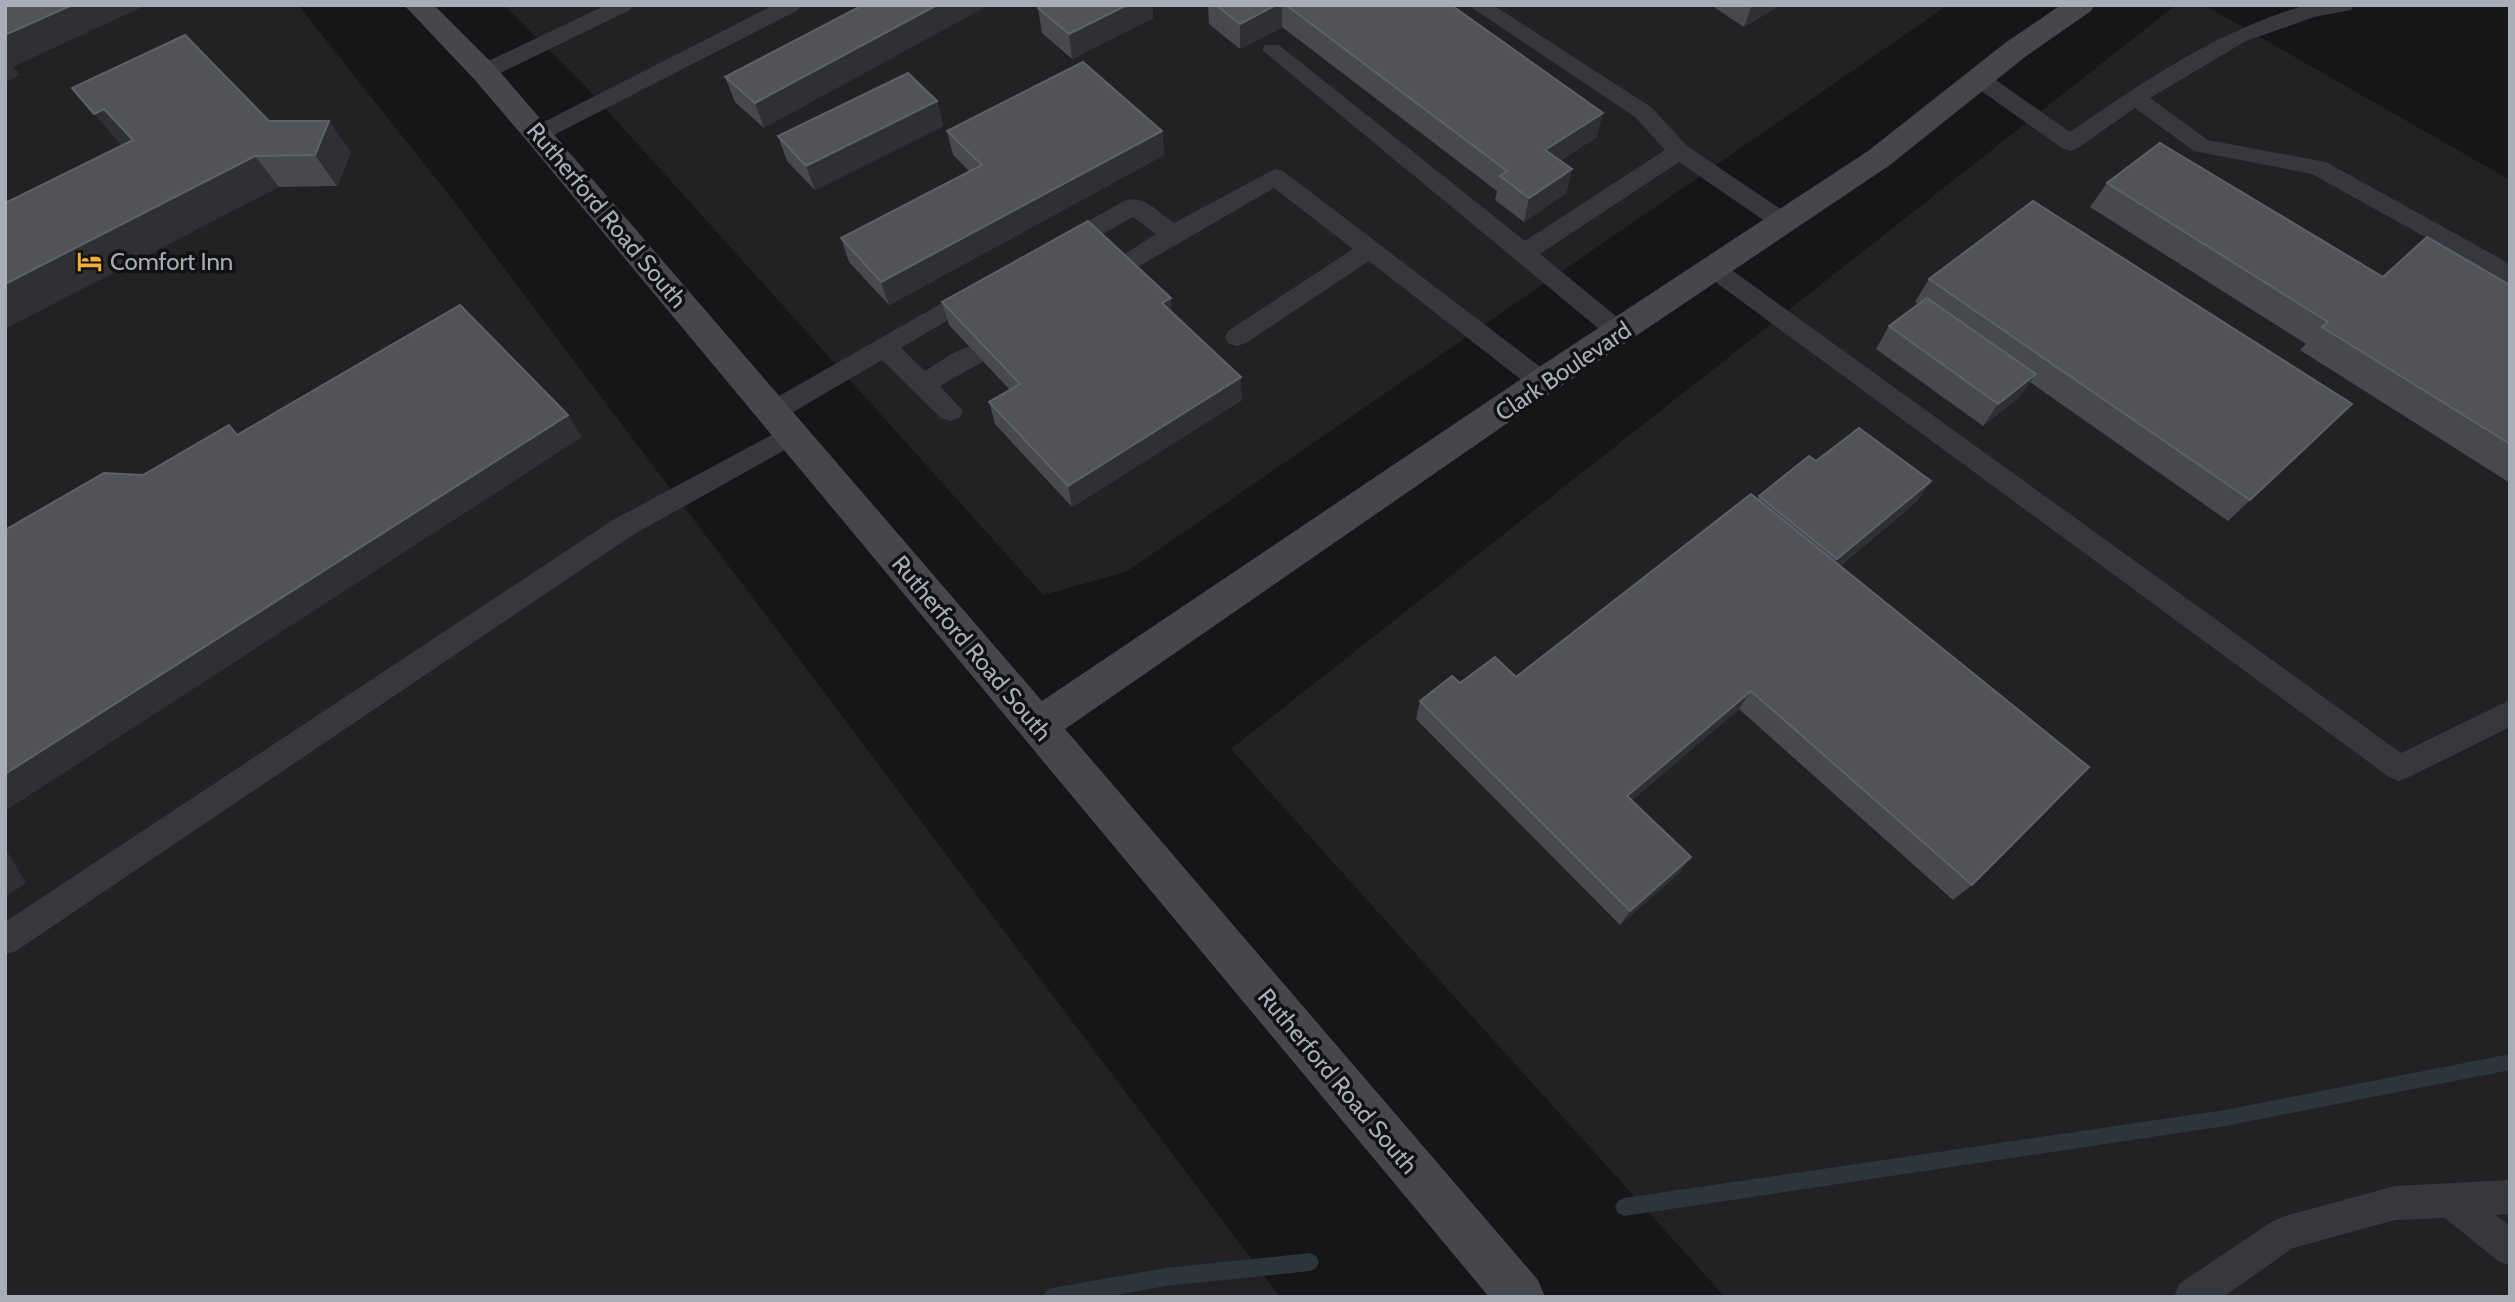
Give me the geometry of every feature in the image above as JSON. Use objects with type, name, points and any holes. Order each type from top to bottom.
[{"type":"street","name":"Rutherford Road South","points":[[418,5],[484,72],[538,134],[1521,1297]]},
{"type":"street","name":"Clark Boulevard","points":[[1037,726],[1486,423],[1542,382],[1879,158],[1978,78],[2081,5]]},
{"type":"lane","points":[[484,72],[623,5]]},
{"type":"lane","points":[[538,134],[791,5]]},
{"type":"lane","points":[[1478,5],[1643,112],[1679,151],[1783,222]]},
{"type":"lane","points":[[1978,78],[2070,144],[2135,99],[2239,36],[2310,11],[2344,5]]},
{"type":"lane","points":[[1272,50],[1619,332]]},
{"type":"lane","points":[[2135,99],[2202,146],[2318,167],[2505,265]]},
{"type":"lane","points":[[1524,253],[1679,151]]},
{"type":"lane","points":[[1117,270],[1173,234],[1275,177],[1542,382]]},
{"type":"lane","points":[[1041,257],[1134,206],[1173,234]]},
{"type":"lane","points":[[1237,337],[1370,249]]},
{"type":"lane","points":[[1714,269],[2399,768],[2510,713]]},
{"type":"lane","points":[[5,940],[783,422],[883,346],[994,283]]},
{"type":"lane","points":[[883,346],[950,411]]},
{"type":"lane","points":[[923,384],[975,354]]},
{"type":"lane","points":[[2192,1297],[2285,1233],[2395,1203],[2510,1197]]},
{"type":"lane","points":[[2451,1200],[2510,1249]]},
{"type":"shaded area","points":[[5,5],[298,5],[449,195],[1280,1297],[5,1297]]},
{"type":"shaded area","points":[[504,5],[1948,5],[1126,572],[1043,595],[583,84]]},
{"type":"shaded area","points":[[2176,5],[2204,5],[2510,180],[2510,1297],[1725,1297],[1231,749]]},
{"type":"building","points":[[5,5],[72,5],[5,35]]},
{"type":"building","points":[[863,5],[937,5],[755,103],[725,77]]},
{"type":"building","points":[[1044,5],[1127,5],[1069,34],[1038,8]]},
{"type":"building","points":[[1216,5],[1276,5],[1240,24]]},
{"type":"building","points":[[1286,5],[1451,5],[1603,113],[1545,150],[1572,169],[1529,198],[1500,176],[1507,171]]},
{"type":"building","points":[[185,35],[269,121],[329,121],[315,155],[255,156],[5,284],[5,203],[133,140],[104,109],[94,114],[72,88]]},
{"type":"building","points":[[1083,62],[1162,131],[881,282],[841,238],[982,165],[947,131]]},
{"type":"building","points":[[908,73],[937,101],[806,166],[778,136]]},
{"type":"building","points":[[2160,143],[2383,277],[2427,237],[2510,285],[2510,444],[2322,327],[2328,322],[2107,183]]},
{"type":"building","points":[[2033,201],[2352,404],[2250,500],[1929,279]]},
{"type":"building","points":[[1088,221],[1171,298],[1162,303],[1241,377],[1068,486],[989,402],[1020,384],[942,302]]},
{"type":"building","points":[[1927,298],[2036,374],[1998,404],[1889,326]]},
{"type":"building","points":[[460,305],[568,415],[5,774],[5,530],[104,473],[143,475],[229,425],[237,435]]},
{"type":"building","points":[[1859,428],[1931,481],[1837,559],[1759,496],[1809,456],[1816,461]]},
{"type":"building","points":[[1751,494],[2089,767],[1972,885],[1751,691],[1627,796],[1691,857],[1630,911],[1420,701],[1452,676],[1460,683],[1495,657],[1516,677]]},
{"type":"waterway","points":[[1624,1207],[2225,1118],[2510,1062]]},
{"type":"waterway","points":[[1052,1297],[1166,1277],[1310,1262]]},
{"type":"place","name":"Comfort Inn","points":[[90,261]]}]
